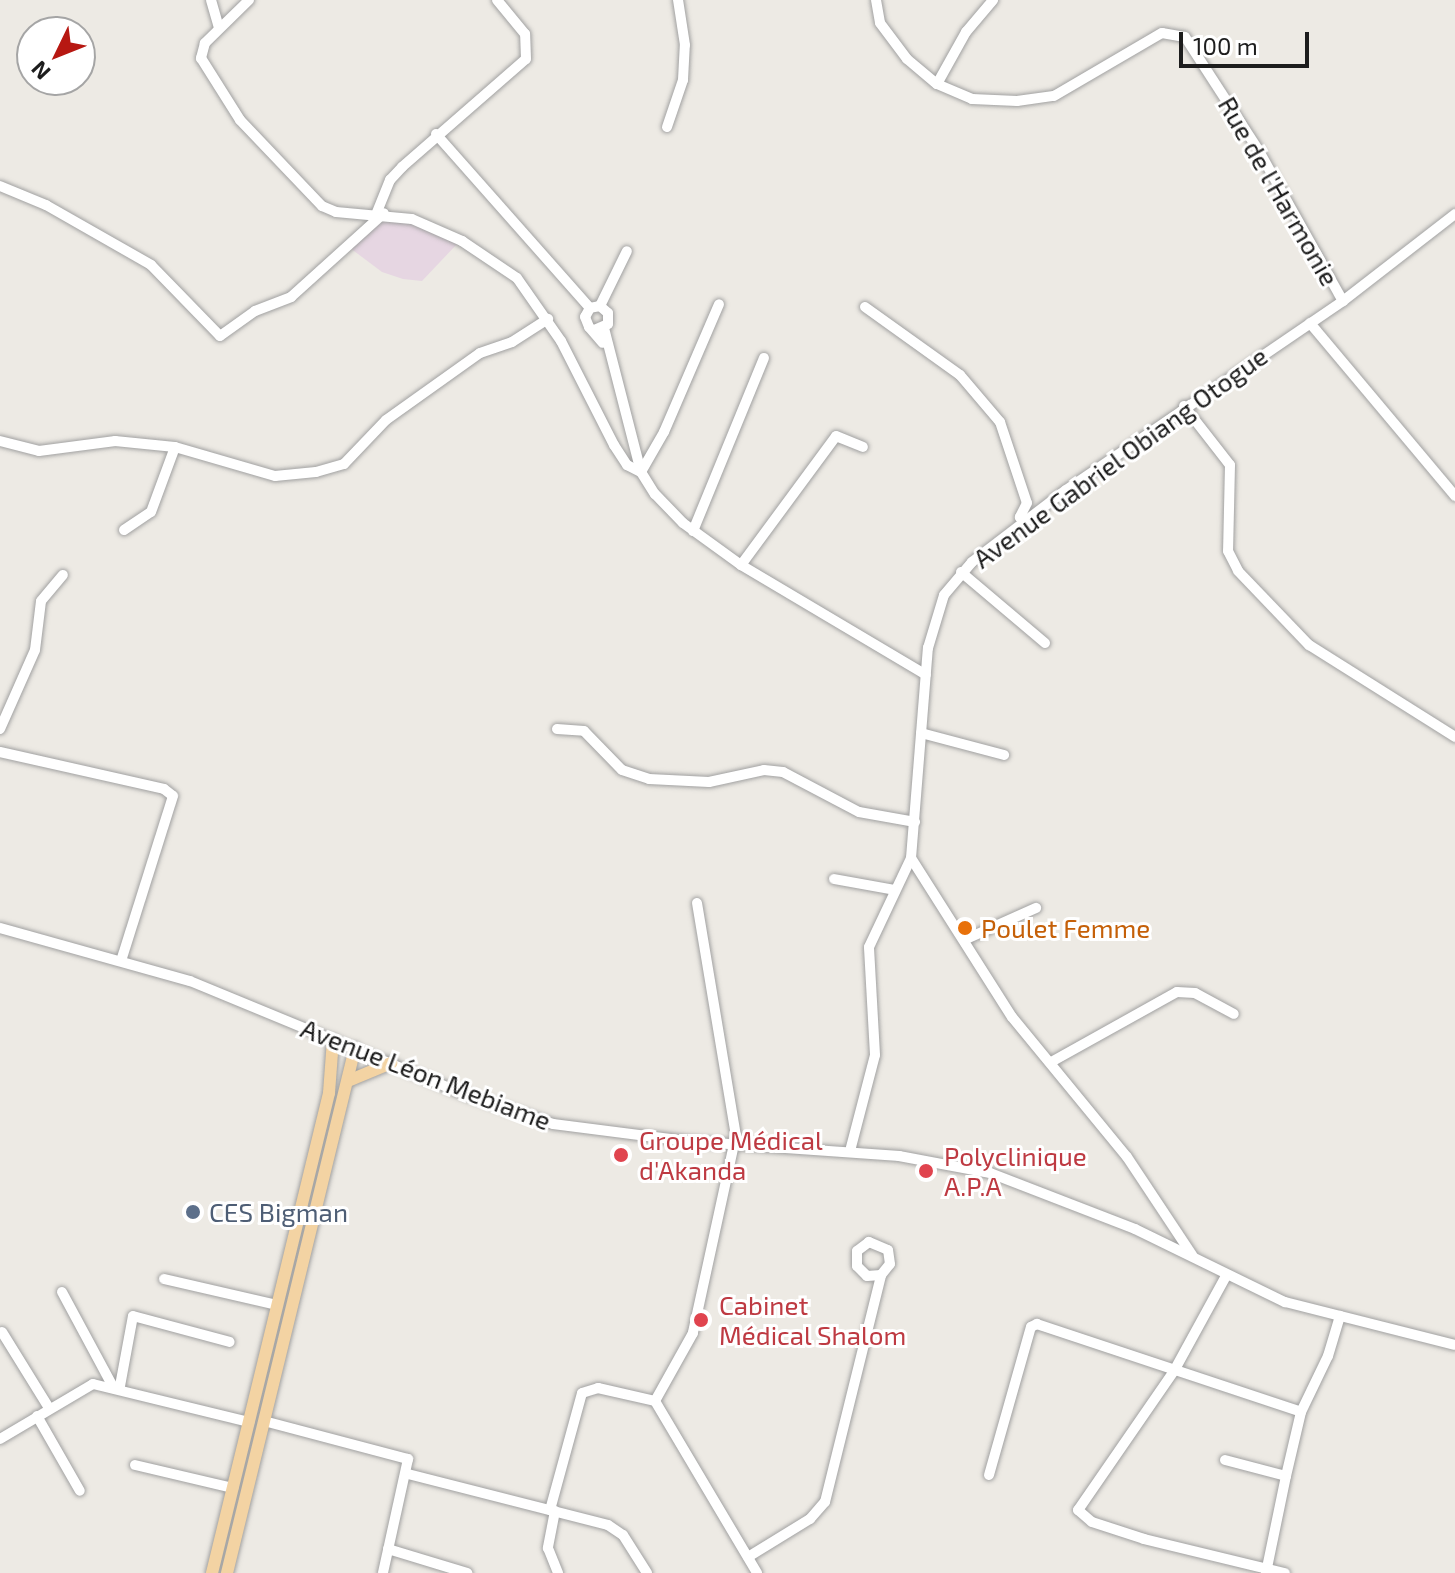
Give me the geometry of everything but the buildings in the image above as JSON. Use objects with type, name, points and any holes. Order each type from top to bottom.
[{"type":"main road","points":[[212,1573],[329,1093],[333,1040]]},
{"type":"main road","points":[[227,1573],[355,1048]]},
{"type":"main road","points":[[348,1081],[391,1063]]},
{"type":"street","points":[[211,0],[219,28]]},
{"type":"street","points":[[249,0],[205,43],[201,58],[240,120],[322,206],[336,212],[380,212],[423,223],[499,264],[517,278],[548,319],[627,465],[641,472],[693,531],[741,565],[926,675]]},
{"type":"street","points":[[0,186],[46,205],[151,265],[220,336],[255,311],[291,297],[380,212],[390,180],[436,134],[526,59],[525,34],[497,0]]},
{"type":"street","points":[[667,127],[683,80],[685,45],[678,0]]},
{"type":"street","name":"Rue de l'Harmonie","points":[[876,0],[880,23],[896,47],[937,84],[972,99],[1045,97],[1072,88],[1162,33],[1185,37],[1259,151],[1343,301]]},
{"type":"street","points":[[937,84],[966,32],[993,0]]},
{"type":"street","points":[[436,134],[609,319],[599,329]]},
{"type":"street","name":"Avenue Gabriel Obiang Otogue","points":[[850,1151],[875,1055],[869,947],[911,858],[926,675],[937,609],[961,572],[1024,522],[1184,406],[1343,301],[1455,214]]},
{"type":"street","points":[[627,251],[586,323],[599,329],[605,345],[641,472]]},
{"type":"street","points":[[641,472],[664,432],[719,304]]},
{"type":"street","points":[[865,307],[960,375],[1000,422],[1027,503],[1020,517],[1024,522]]},
{"type":"street","points":[[0,441],[39,451],[115,441],[175,447],[275,476],[334,467],[354,456],[386,420],[480,353],[512,342],[548,319]]},
{"type":"street","points":[[1310,323],[1455,496]]},
{"type":"street","points":[[693,531],[764,358]]},
{"type":"street","points":[[1184,406],[1230,465],[1228,551],[1238,571],[1309,645],[1455,737]]},
{"type":"street","points":[[741,565],[836,436],[863,447]]},
{"type":"street","points":[[124,530],[151,512],[175,447]]},
{"type":"street","points":[[961,572],[1045,643]]},
{"type":"street","points":[[0,729],[35,650],[41,601],[63,575]]},
{"type":"street","points":[[557,729],[584,731],[622,770],[649,779],[709,782],[764,770],[783,772],[859,812],[915,822]]},
{"type":"street","points":[[921,733],[1004,755]]},
{"type":"street","points":[[0,752],[173,796],[122,958]]},
{"type":"street","points":[[911,858],[1012,1017],[1053,1061],[1135,1168],[1193,1257]]},
{"type":"street","points":[[834,879],[895,890]]},
{"type":"street","points":[[655,1401],[693,1333],[735,1145],[729,1065],[697,903]]},
{"type":"street","points":[[964,940],[1036,908]]},
{"type":"street","name":"Avenue Léon Mebiame","points":[[0,928],[122,958],[553,1124],[735,1145],[850,1151],[933,1161],[1002,1177],[1193,1257],[1226,1276],[1285,1302],[1455,1345]]},
{"type":"street","points":[[1053,1061],[1177,992],[1195,993],[1234,1014]]},
{"type":"street","points":[[748,1557],[822,1509],[881,1275]]},
{"type":"street","points":[[1226,1276],[1174,1371],[1078,1510],[1092,1522],[1144,1539],[1285,1573]]},
{"type":"street","points":[[164,1279],[277,1305]]},
{"type":"street","points":[[62,1292],[116,1386]]},
{"type":"street","points":[[116,1386],[133,1316],[230,1342]]},
{"type":"street","points":[[1266,1570],[1301,1412],[1316,1388],[1340,1316]]},
{"type":"street","points":[[989,1475],[1035,1324],[1301,1412]]},
{"type":"street","points":[[2,1332],[49,1408]]},
{"type":"street","points":[[0,1439],[86,1385],[116,1386],[249,1422]]},
{"type":"street","points":[[558,1573],[548,1548],[552,1510],[582,1393],[598,1388],[655,1401],[757,1573]]},
{"type":"street","points":[[37,1416],[80,1491]]},
{"type":"street","points":[[264,1421],[398,1453],[408,1459],[408,1474],[383,1573]]},
{"type":"street","points":[[1225,1460],[1286,1476]]},
{"type":"street","points":[[135,1465],[233,1488]]},
{"type":"street","points":[[408,1474],[552,1510],[617,1530],[647,1573]]},
{"type":"street","points":[[388,1549],[467,1573]]},
{"type":"shaded area","points":[[387,217],[458,243],[422,281],[382,272],[350,248]]},
{"type":"place","name":"Poulet Femme","points":[[965,928]]},
{"type":"place","name":"Groupe Médical d'Akanda","points":[[621,1155]]},
{"type":"place","name":"Polyclinique A.P.A","points":[[926,1171]]},
{"type":"place","name":"CES Bigman","points":[[193,1212]]},
{"type":"place","name":"Cabinet Médical Shalom","points":[[701,1320]]}]
